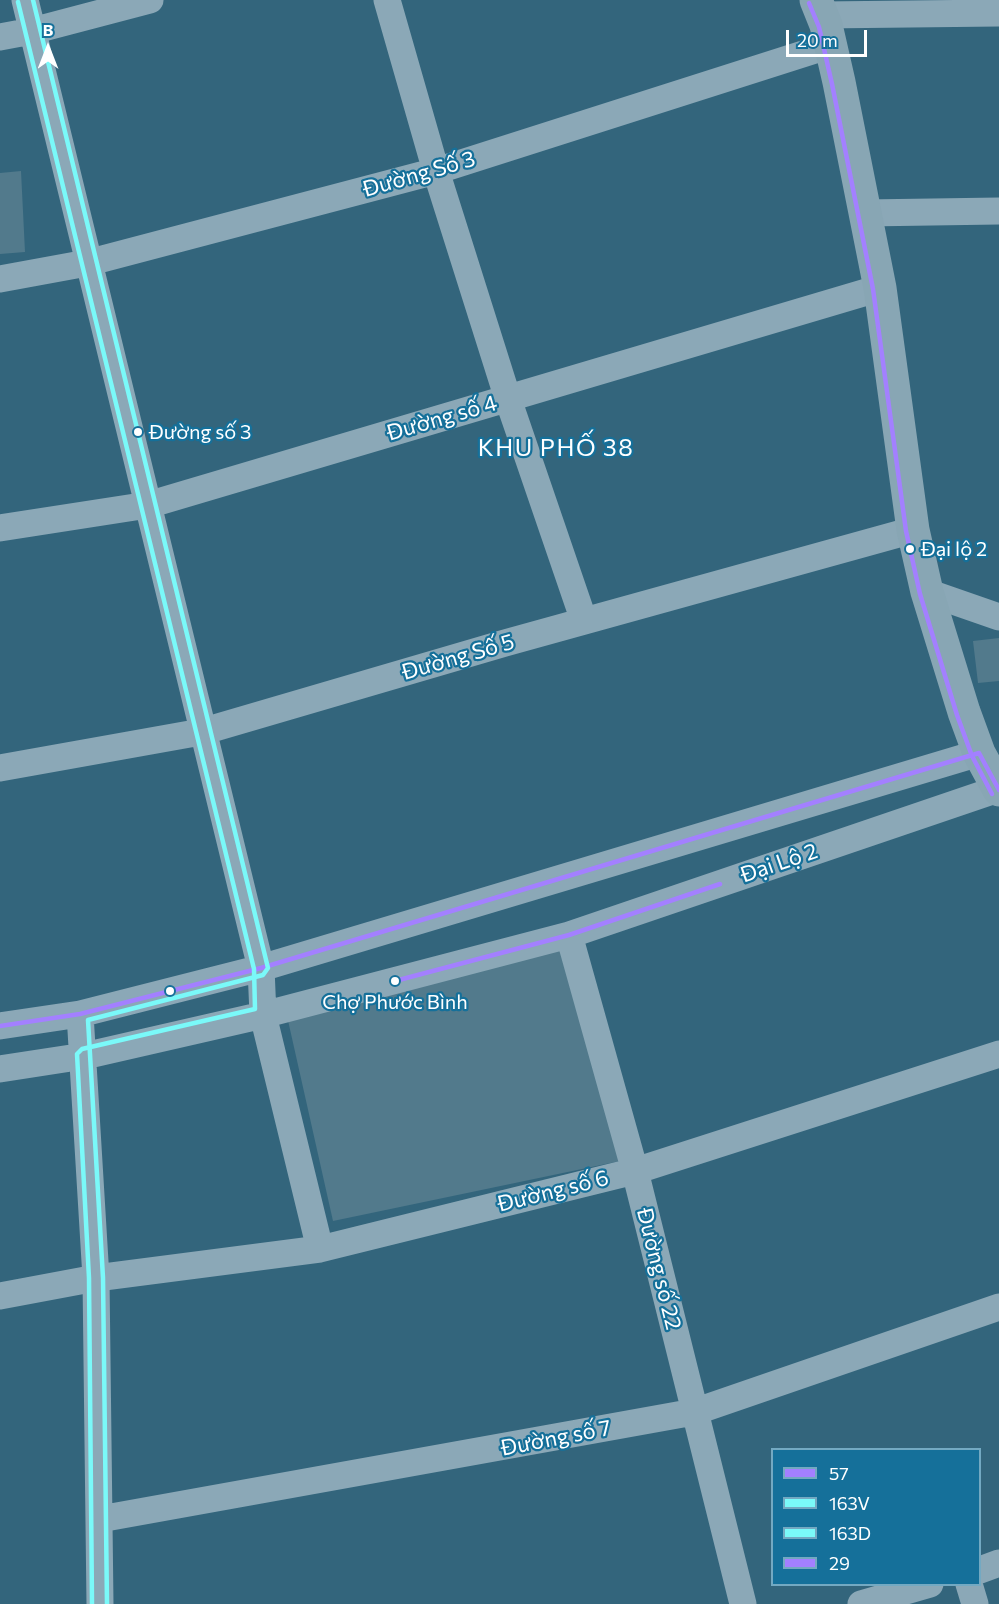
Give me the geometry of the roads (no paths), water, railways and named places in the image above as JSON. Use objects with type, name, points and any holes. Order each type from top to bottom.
[{"type":"main road","points":[[824,21],[880,288],[913,530],[927,592],[979,753],[999,789]]},
{"type":"street","points":[[25,0],[201,732],[261,968],[263,1015],[320,1249]]},
{"type":"street","points":[[0,37],[32,31],[150,0]]},
{"type":"street","points":[[387,0],[436,171],[508,399],[584,621]]},
{"type":"street","points":[[824,21],[999,13]]},
{"type":"street","points":[[824,21],[999,28]]},
{"type":"street","name":"Đường Số 3","points":[[0,279],[87,263],[436,171],[824,21]]},
{"type":"street","points":[[865,213],[999,211]]},
{"type":"street","name":"Đường số 4","points":[[0,528],[148,505],[880,288]]},
{"type":"street","name":"Đường Số 5","points":[[0,768],[201,732],[584,621],[913,530]]},
{"type":"street","points":[[927,592],[999,617]]},
{"type":"street","name":"Đại Lộ 2","points":[[0,1026],[80,1014],[261,968],[979,753]]},
{"type":"street","name":"Đại Lộ 2","points":[[0,1069],[84,1056],[263,1015],[569,935],[999,789]]},
{"type":"street","name":"Đường số 22","points":[[569,935],[635,1170],[744,1604]]},
{"type":"street","points":[[80,1014],[96,1278],[100,1604]]},
{"type":"street","name":"Đường số 6","points":[[96,1278],[320,1249],[635,1170],[999,1054]]},
{"type":"street","points":[[0,1296],[96,1278]]},
{"type":"street","name":"Đường số 7","points":[[100,1520],[694,1412],[999,1307]]},
{"type":"street","points":[[981,1570],[999,1563]]},
{"type":"street","points":[[861,1604],[923,1586]]},
{"type":"street","points":[[970,1586],[975,1604]]},
{"type":"place","name":"Đường số 3","points":[[138,432]]},
{"type":"place","name":"Đại lộ 2","points":[[910,549]]},
{"type":"place","name":"Chợ Phước Bình","points":[[395,981]]},
{"type":"district","name":"KHU PHỐ 38","points":[[556,448]]}]
